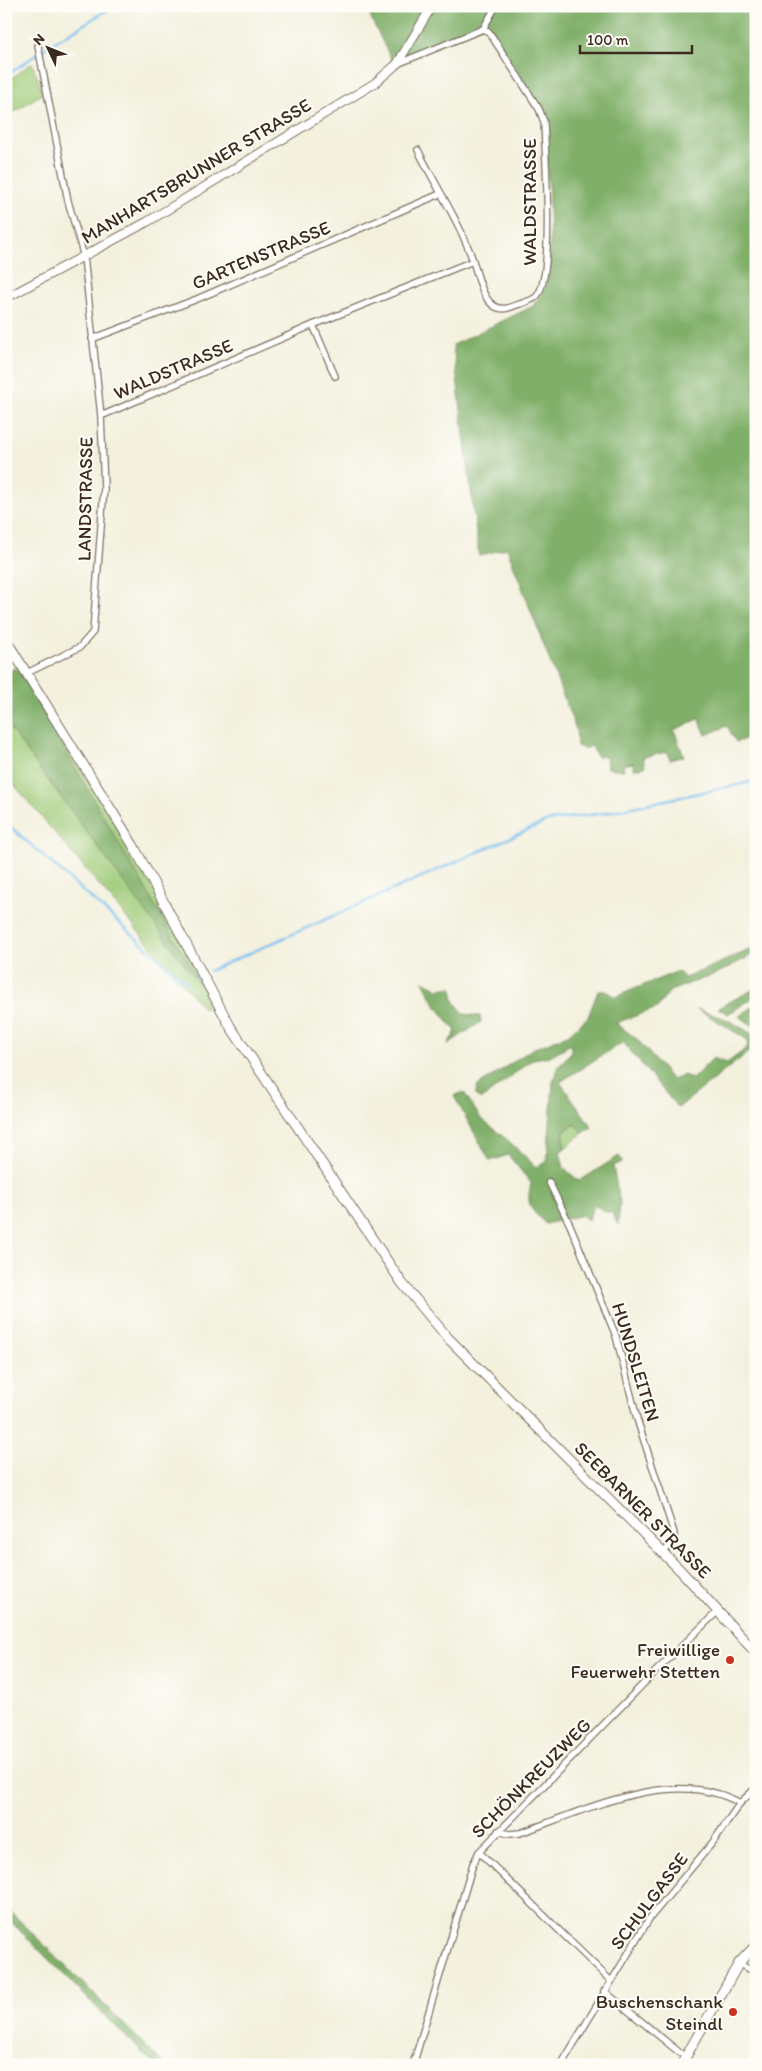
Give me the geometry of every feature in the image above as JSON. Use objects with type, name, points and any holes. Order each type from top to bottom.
[{"type":"main road","name":"SEEBARNER STRASSE","points":[[6,640],[133,845],[184,935],[230,1026],[402,1283],[433,1322],[719,1610],[756,1653]]},
{"type":"main road","points":[[683,2061],[739,1963],[756,1944]]},
{"type":"street","name":"MANHARTSBRUNNER STRASSE","points":[[6,298],[84,258],[148,222],[375,83],[397,64],[432,6]]},
{"type":"street","points":[[483,29],[496,6]]},
{"type":"street","name":"MANHARTSBRUNNER STRASSE","points":[[397,64],[483,29]]},
{"type":"street","name":"WALDSTRASSE","points":[[418,150],[440,194],[464,235],[487,300],[493,308],[504,310],[535,298],[542,287],[548,241],[544,122],[539,109],[489,32],[483,29]]},
{"type":"street","name":"LANDSTRASSE","points":[[27,672],[80,646],[91,636],[95,626],[104,488],[101,416],[84,258],[68,201],[38,46]]},
{"type":"street","name":"GARTENSTRASSE","points":[[92,339],[197,299],[440,194]]},
{"type":"street","name":"WALDSTRASSE","points":[[101,416],[313,325],[473,261]]},
{"type":"street","points":[[313,325],[334,376]]},
{"type":"street","name":"HUNDSLEITEN","points":[[548,1182],[570,1225],[616,1336],[637,1419],[674,1533],[674,1541],[663,1553]]},
{"type":"street","name":"SCHÖNKREUZWEG","points":[[413,2065],[473,1864],[479,1852],[719,1610]]},
{"type":"street","points":[[498,1831],[509,1834],[520,1833],[633,1794],[695,1788],[721,1794],[740,1803]]},
{"type":"street","name":"SCHULGASSE","points":[[561,2065],[610,1980],[649,1918],[713,1842],[740,1803],[756,1788]]},
{"type":"street","points":[[479,1852],[610,1980]]},
{"type":"street","points":[[739,1963],[748,1969],[756,1967]]},
{"type":"street","points":[[604,1991],[683,2061]]},
{"type":"green space","points":[[365,6],[756,6],[756,736],[736,742],[727,726],[706,735],[699,719],[674,730],[684,756],[670,760],[668,752],[643,757],[645,767],[634,769],[633,763],[623,765],[624,770],[607,768],[606,756],[597,757],[592,746],[584,749],[577,746],[576,730],[507,548],[479,556],[453,345],[533,306],[546,287],[550,240],[546,117],[488,24],[393,63]]},
{"type":"green space","points":[[32,63],[43,93],[7,117],[6,82]]},
{"type":"green space","points":[[18,667],[136,858],[202,978],[210,999],[210,1006],[207,1008],[203,1008],[6,775],[6,723],[200,983],[20,673],[13,669]]},
{"type":"green space","points":[[13,669],[20,673],[199,984],[6,723],[6,673]]},
{"type":"green space","points":[[756,947],[756,953],[718,973],[670,991],[657,1008],[616,1023],[638,1040],[672,1080],[684,1075],[692,1079],[713,1058],[727,1063],[747,1048],[748,1040],[697,1009],[726,1019],[756,1036],[756,1046],[678,1108],[623,1042],[560,1082],[592,1127],[583,1133],[575,1124],[564,1131],[564,1149],[560,1152],[564,1168],[579,1181],[619,1156],[623,1162],[613,1166],[620,1203],[618,1225],[612,1213],[606,1212],[594,1205],[588,1220],[582,1215],[546,1224],[536,1214],[529,1202],[531,1183],[508,1155],[490,1161],[454,1096],[464,1092],[481,1119],[510,1142],[536,1167],[547,1162],[553,1082],[559,1066],[571,1052],[571,1044],[550,1056],[533,1059],[481,1100],[475,1095],[478,1086],[532,1049],[568,1035],[588,1017],[598,991],[606,991],[615,997],[678,971],[685,978]]},
{"type":"green space","points":[[423,981],[439,989],[452,987],[454,1001],[464,1014],[480,1016],[481,1022],[448,1044],[456,1031],[436,1006]]},
{"type":"green space","points":[[756,988],[756,996],[728,1014],[718,1008]]},
{"type":"green space","points":[[756,1005],[756,1028],[739,1016]]},
{"type":"green space","points":[[575,1124],[583,1133],[564,1149],[564,1131]]},
{"type":"green space","points":[[6,1907],[165,2065],[154,2065],[6,1917]]},
{"type":"waterway","points":[[6,76],[47,47],[114,6]]},
{"type":"waterway","points":[[209,971],[548,821],[604,813],[756,781]]},
{"type":"waterway","points":[[6,823],[187,983]]},
{"type":"place","name":"Freiwillige Feuerwehr Stetten","points":[[730,1660]]},
{"type":"place","name":"Buschenschank Steindl","points":[[733,2012]]}]
